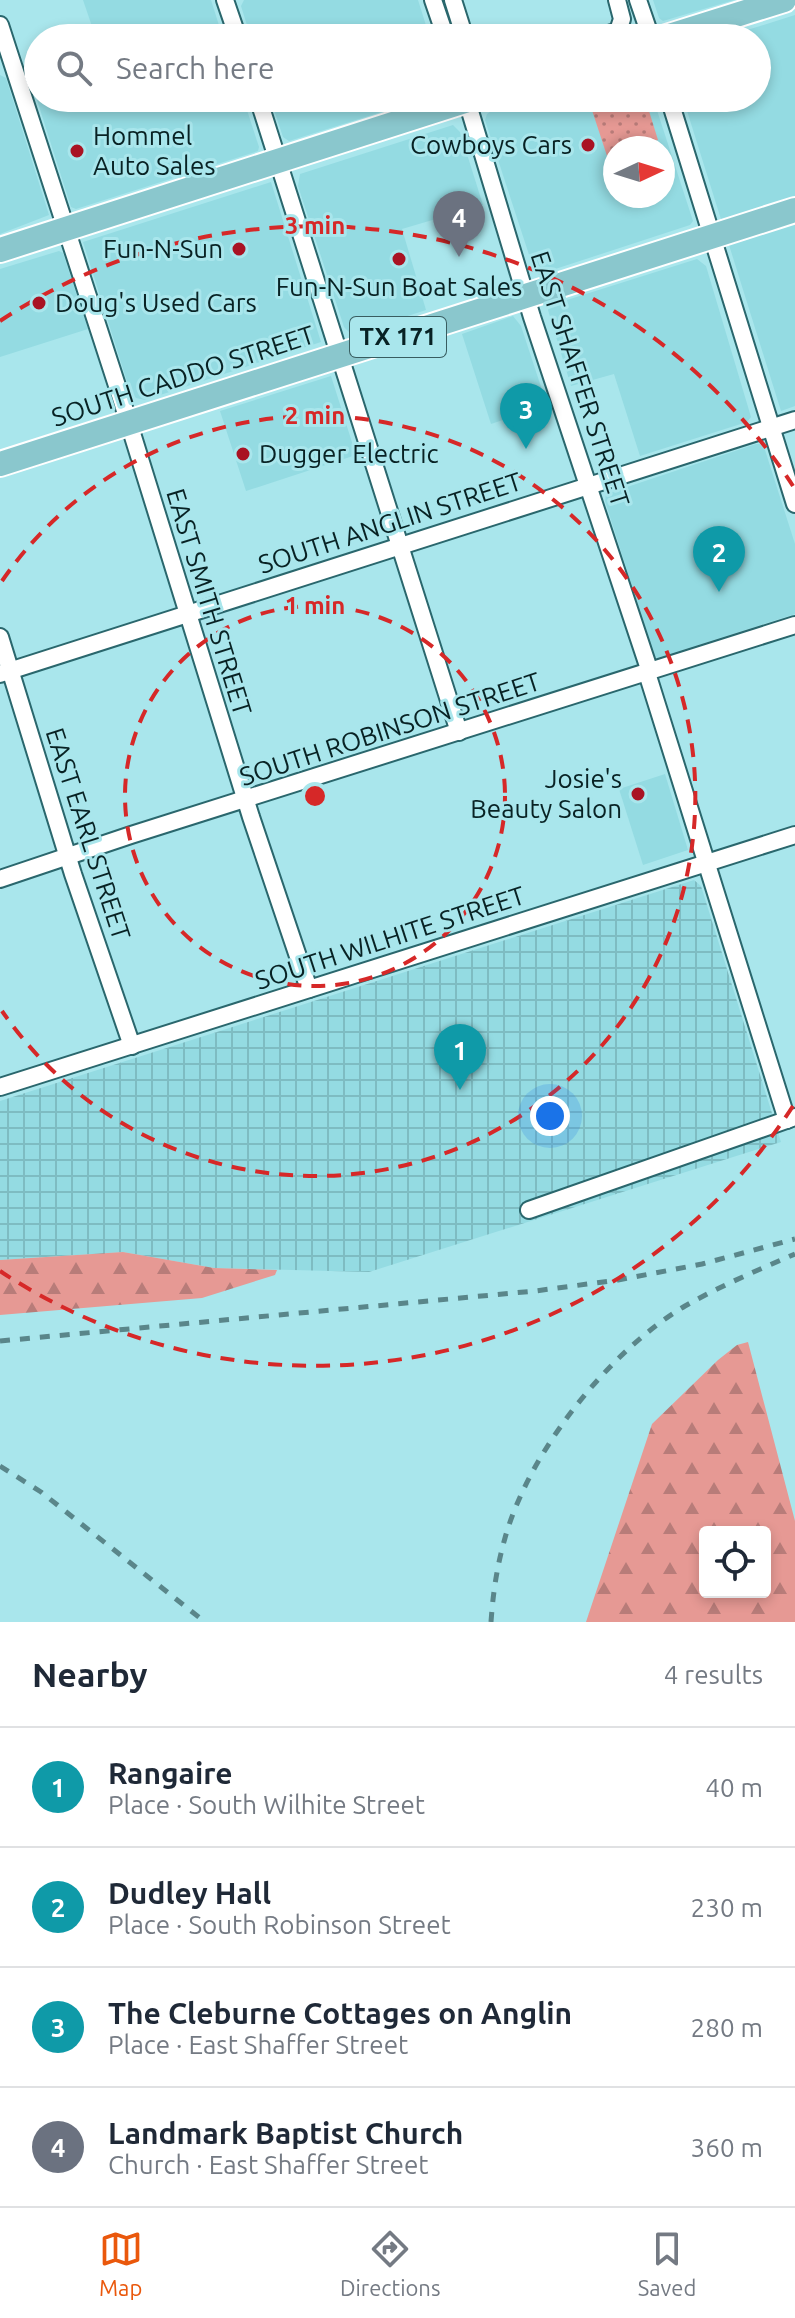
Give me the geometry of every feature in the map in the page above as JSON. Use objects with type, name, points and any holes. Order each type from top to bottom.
[{"type":"main road","points":[[708,24],[784,0]]},
{"type":"main road","points":[[0,250],[429,112]]},
{"type":"main road","name":"SOUTH CADDO STREET","points":[[0,464],[795,210]]},
{"type":"street","points":[[225,0],[233,24]]},
{"type":"street","points":[[433,0],[441,24]]},
{"type":"street","points":[[453,0],[461,24]]},
{"type":"street","points":[[617,0],[620,24]]},
{"type":"street","points":[[638,0],[646,24]]},
{"type":"street","name":"EAST SMITH STREET","points":[[0,25],[6,63],[66,229],[246,800],[309,989]]},
{"type":"street","points":[[263,112],[459,732]]},
{"type":"street","name":"EAST SHAFFER STREET","points":[[473,112],[526,296],[706,863],[791,1118]]},
{"type":"street","points":[[673,112],[795,504]]},
{"type":"street","name":"SOUTH ANGLIN STREET","points":[[5,672],[795,420]]},
{"type":"street","name":"SOUTH ROBINSON STREET","points":[[0,879],[795,625]]},
{"type":"street","name":"EAST EARL STREET","points":[[0,637],[5,672],[132,1046]]},
{"type":"street","name":"SOUTH WILHITE STREET","points":[[0,1087],[795,835]]},
{"type":"street","points":[[529,1210],[791,1118]]},
{"type":"shaded area","points":[[83,0],[211,0],[219,24],[91,24]]},
{"type":"shaded area","points":[[244,0],[418,0],[426,24],[247,24],[241,6]]},
{"type":"shaded area","points":[[653,0],[734,0],[663,21]]},
{"type":"shaded area","points":[[795,15],[795,406],[781,411],[687,112],[771,112],[771,24],[766,24]]},
{"type":"shaded area","points":[[0,75],[6,78],[49,215],[0,234]]},
{"type":"shaded area","points":[[41,112],[248,112],[258,151],[76,209],[71,207]]},
{"type":"shaded area","points":[[275,112],[381,112],[289,141],[283,137]]},
{"type":"shaded area","points":[[490,112],[658,112],[665,136],[603,136],[603,208],[675,208],[675,166],[693,221],[690,225],[535,273],[485,120]]},
{"type":"shaded area","points":[[453,125],[460,132],[483,205],[402,229],[426,310],[350,333],[344,327],[298,186],[300,174]]},
{"type":"shaded area","points":[[271,182],[321,342],[145,400],[136,398],[130,391],[83,242]]},
{"type":"shaded area","name":"Doug's Used Cars","points":[[59,251],[63,253],[88,329],[0,357],[0,269]]},
{"type":"shaded area","points":[[697,259],[706,266],[751,417],[747,422],[640,456],[614,374],[571,386],[548,310],[551,305]]},
{"type":"shaded area","points":[[513,316],[521,326],[547,405],[491,424],[462,334]]},
{"type":"shaded area","points":[[331,376],[356,455],[246,491],[220,411]]},
{"type":"shaded area","points":[[756,444],[765,450],[795,544],[795,614],[657,658],[605,501],[606,494]]},
{"type":"shaded area","points":[[665,774],[688,850],[643,865],[619,789]]},
{"type":"shaded area","points":[[694,880],[701,886],[781,1142],[369,1272],[214,1268],[123,1252],[0,1260],[0,1101]]},
{"type":"green space","points":[[593,112],[649,112],[657,136],[603,136],[603,144]]},
{"type":"green space","points":[[123,1252],[214,1268],[277,1270],[275,1275],[202,1298],[0,1315],[0,1260]]},
{"type":"green space","points":[[748,1342],[795,1521],[795,1622],[586,1622],[652,1424],[737,1345]]},
{"type":"railway","points":[[0,1341],[535,1291],[702,1264],[795,1239]]},
{"type":"railway","points":[[491,1622],[500,1559],[516,1505],[532,1472],[575,1407],[601,1377],[656,1326],[685,1306],[739,1278],[795,1254]]},
{"type":"railway","points":[[0,1466],[41,1492],[205,1622]]},
{"type":"place","name":"Cowboys Cars","points":[[588,145]]},
{"type":"place","name":"Hommel Auto Sales","points":[[77,151]]},
{"type":"place","name":"Fun-N-Sun","points":[[239,249]]},
{"type":"place","name":"Landmark Baptist Church","points":[[459,257]]},
{"type":"place","name":"Fun-N-Sun Boat Sales","points":[[399,259]]},
{"type":"place","name":"Doug's Used Cars","points":[[39,303]]},
{"type":"place","name":"The Cleburne Cottages on Anglin","points":[[526,449]]},
{"type":"place","name":"Dugger Electric","points":[[243,454]]},
{"type":"place","name":"Dudley Hall","points":[[719,592]]},
{"type":"place","name":"Josie's Beauty Salon","points":[[638,794]]},
{"type":"place","name":"Rangaire","points":[[460,1090]]}]
